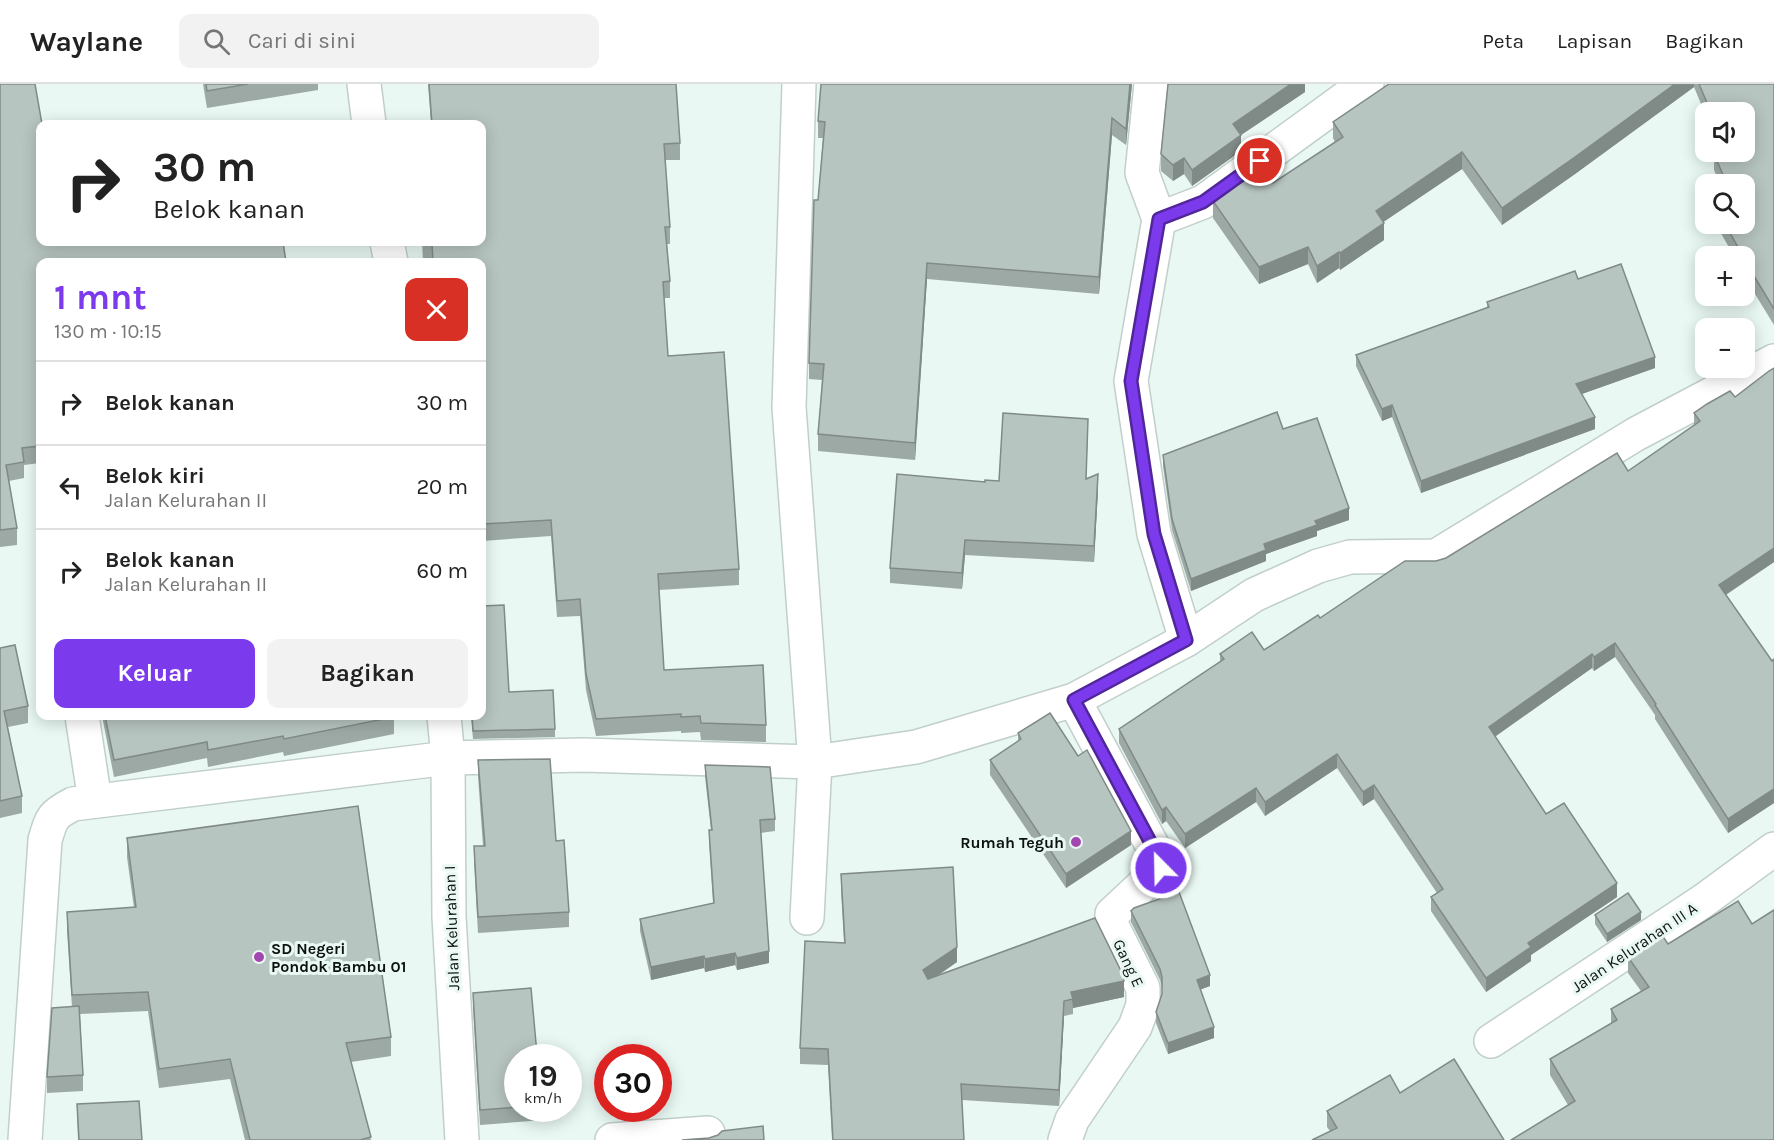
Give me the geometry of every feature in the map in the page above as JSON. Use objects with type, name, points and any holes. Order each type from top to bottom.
[{"type":"street","points":[[364,84],[368,120]]},
{"type":"street","points":[[799,84],[789,407],[815,762],[807,918]]},
{"type":"street","points":[[1150,84],[1142,172],[1159,219],[1131,381],[1154,534],[1186,640]]},
{"type":"street","points":[[1159,219],[1203,202],[1367,84]]},
{"type":"street","points":[[25,1140],[45,840],[52,818],[74,804],[448,758],[583,755],[815,762],[916,747],[1074,700],[1186,640],[1254,595],[1318,567],[1350,557],[1436,556],[1636,434],[1774,361]]},
{"type":"street","name":"Gang E","points":[[1065,1140],[1072,1120],[1135,1027],[1143,1005],[1143,988],[1112,927],[1112,914],[1161,868],[1160,860],[1074,700]]},
{"type":"street","points":[[83,720],[95,801]]},
{"type":"street","name":"Jalan Kelurahan I","points":[[444,720],[448,758],[449,917],[462,1140]]},
{"type":"street","name":"Jalan Kelurahan III A","points":[[1491,1041],[1703,901],[1774,849]]},
{"type":"street","points":[[612,1140],[708,1132]]},
{"type":"building","points":[[0,84],[35,84],[41,120],[36,120],[36,246],[284,246],[285,258],[36,258],[36,446],[22,448],[24,462],[6,465],[17,528],[0,530]]},
{"type":"building","points":[[206,84],[248,84],[207,91]]},
{"type":"building","points":[[429,84],[676,84],[680,143],[664,144],[670,227],[665,227],[670,281],[663,282],[668,356],[724,352],[739,569],[658,574],[664,670],[763,665],[766,725],[701,723],[700,716],[681,717],[681,714],[596,719],[586,674],[580,599],[557,601],[551,520],[486,524],[486,258],[433,258],[432,246],[486,246],[486,120],[432,120]]},
{"type":"building","points":[[821,84],[1130,84],[1126,129],[1112,118],[1099,277],[927,263],[915,443],[818,434],[824,364],[809,363],[814,200],[818,200],[825,122],[818,121]]},
{"type":"building","points":[[1168,84],[1291,84],[1233,124],[1241,135],[1192,170],[1184,158],[1173,165],[1161,154]]},
{"type":"building","points":[[1389,84],[1675,84],[1502,208],[1462,152],[1376,211],[1384,223],[1340,253],[1317,266],[1308,247],[1259,267],[1213,201],[1262,166],[1273,183],[1343,137],[1333,122]]},
{"type":"building","points":[[1699,84],[1774,84],[1774,309],[1755,277],[1755,246],[1737,246],[1731,234],[1755,234],[1755,174],[1723,174],[1717,162],[1755,162],[1755,102],[1707,102]]},
{"type":"building","points":[[1621,264],[1655,357],[1576,384],[1595,417],[1421,481],[1392,405],[1382,409],[1356,355],[1489,307],[1487,302],[1575,271],[1578,279]]},
{"type":"building","points":[[1774,368],[1774,548],[1719,585],[1772,661],[1774,659],[1774,789],[1728,819],[1615,643],[1594,657],[1592,654],[1489,727],[1546,814],[1564,803],[1617,883],[1528,943],[1531,947],[1486,978],[1431,897],[1443,889],[1374,785],[1363,792],[1337,754],[1265,802],[1256,788],[1185,834],[1166,807],[1162,810],[1119,729],[1224,659],[1220,654],[1252,632],[1264,650],[1318,615],[1320,618],[1405,561],[1436,561],[1446,558],[1617,453],[1628,471],[1700,421],[1694,413],[1730,391],[1735,397]]},
{"type":"building","points":[[1277,412],[1283,429],[1317,418],[1349,508],[1315,521],[1317,525],[1264,544],[1266,550],[1191,579],[1172,519],[1163,455]]},
{"type":"building","points":[[1003,413],[1088,419],[1086,479],[1098,474],[1094,546],[965,540],[962,573],[890,568],[897,474],[985,482],[985,480],[999,481]]},
{"type":"building","points":[[504,605],[509,692],[553,690],[555,729],[473,731],[472,720],[486,720],[486,606]]},
{"type":"building","points":[[15,645],[28,706],[4,711],[22,796],[0,801],[0,648]]},
{"type":"building","points":[[1050,713],[1078,756],[1087,750],[1131,831],[1066,874],[990,760],[1021,739],[1018,733]]},
{"type":"building","points":[[106,720],[379,720],[284,739],[283,736],[208,750],[207,742],[114,760]]},
{"type":"building","points":[[550,759],[556,841],[564,840],[569,912],[478,917],[474,846],[485,846],[478,760]]},
{"type":"building","points":[[705,765],[770,767],[775,819],[760,820],[769,951],[737,958],[735,953],[705,959],[704,956],[651,967],[640,919],[714,903],[709,830],[712,830]]},
{"type":"building","name":"SD Negeri Pondok Bambu 01","points":[[358,806],[391,1037],[346,1043],[371,1137],[360,1140],[250,1140],[230,1059],[159,1069],[148,992],[72,995],[67,912],[136,907],[127,838]]},
{"type":"building","points":[[953,867],[957,947],[923,970],[928,979],[1095,918],[1124,981],[1071,992],[1073,999],[1064,1001],[1059,1090],[961,1084],[964,1140],[833,1140],[828,1049],[800,1048],[805,941],[845,943],[841,874]]},
{"type":"building","points":[[1179,892],[1210,975],[1197,980],[1214,1027],[1168,1043],[1156,1012],[1162,994],[1160,969],[1131,911]]},
{"type":"building","points":[[1628,893],[1641,912],[1607,934],[1595,915]]},
{"type":"building","points":[[1738,901],[1752,924],[1774,910],[1774,1140],[1511,1140],[1575,1101],[1550,1059],[1617,1020],[1611,1009],[1649,987],[1628,957],[1662,935],[1668,944]]},
{"type":"building","points":[[531,988],[536,1044],[504,1044],[504,1108],[480,1110],[473,993]]},
{"type":"building","points":[[79,1006],[83,1075],[47,1077],[52,1008]]},
{"type":"building","points":[[1454,1059],[1504,1140],[1312,1140],[1337,1128],[1327,1111],[1390,1075],[1400,1093]]},
{"type":"building","points":[[139,1101],[142,1140],[79,1140],[77,1104]]},
{"type":"building","points":[[763,1126],[764,1140],[682,1140],[709,1138],[722,1131]]},
{"type":"place","name":"Rumah Teguh","points":[[1076,842]]},
{"type":"place","name":"SD Negeri Pondok Bambu 01","points":[[259,957]]},
{"type":"route","points":[[1161,868],[1160,860],[1074,700],[1186,640],[1154,534],[1131,381],[1159,219],[1203,202],[1260,161]]}]
